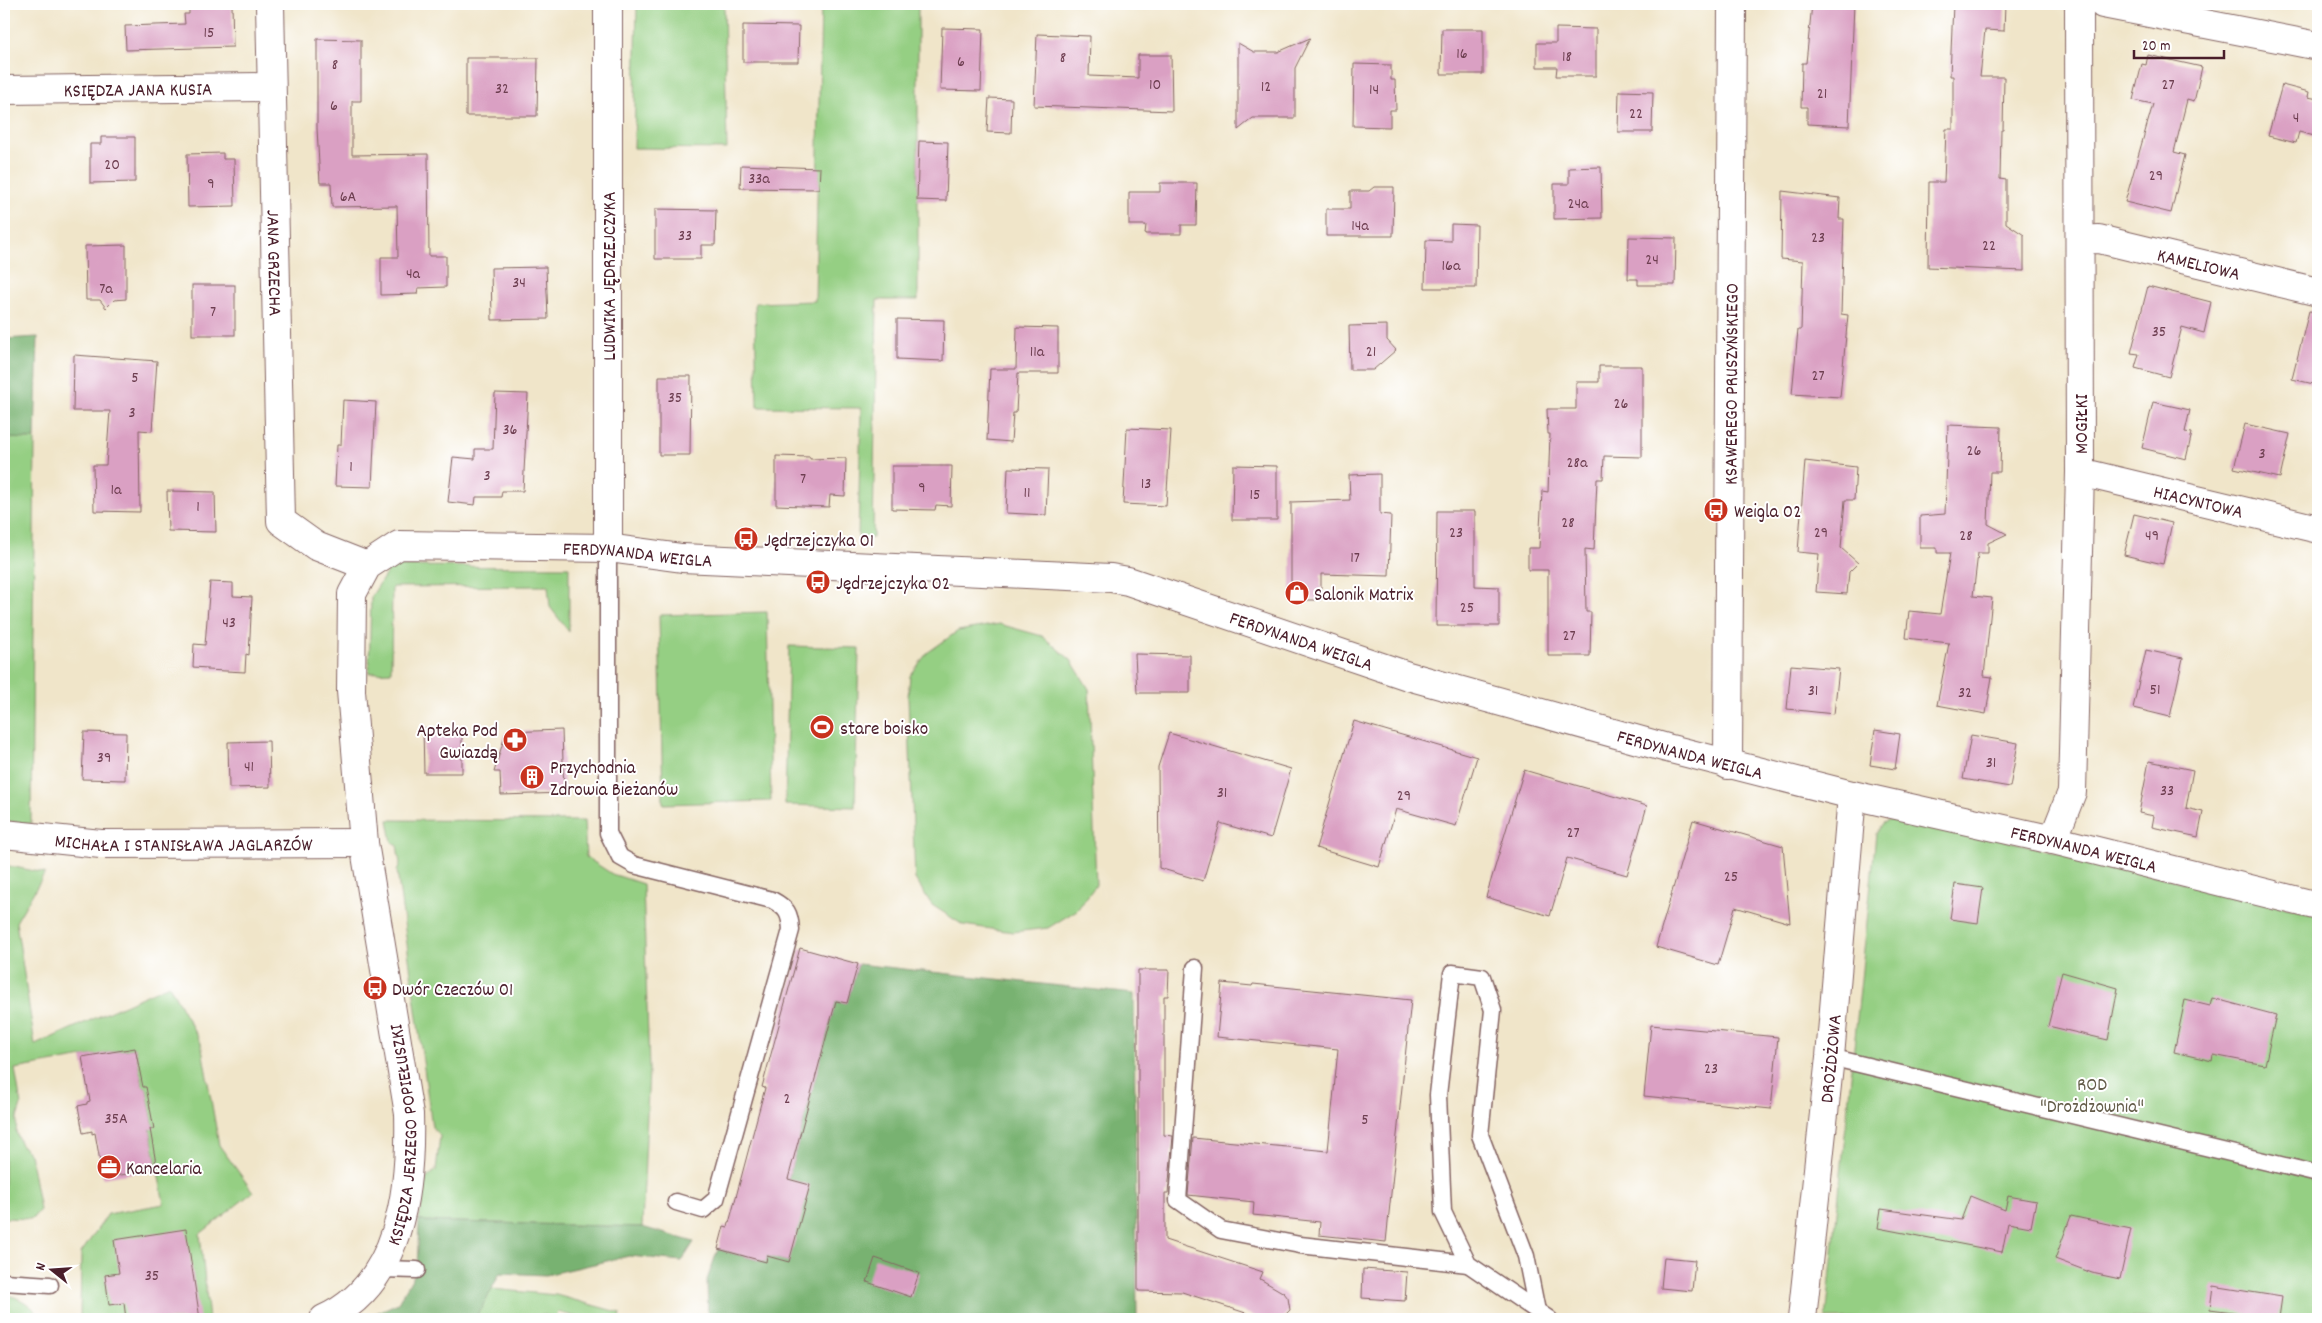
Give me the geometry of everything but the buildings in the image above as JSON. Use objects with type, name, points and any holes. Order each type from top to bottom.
[{"type":"street","name":"JANA GRZECHA","points":[[270,4],[281,520],[316,546],[367,566]]},
{"type":"street","name":"LUDWIKA JĘDRZEJCZYKA","points":[[608,4],[608,548]]},
{"type":"street","name":"KSAWEREGO PRUSZYŃSKIEGO","points":[[1728,765],[1732,4]]},
{"type":"street","name":"MOGIŁKI","points":[[2053,840],[2072,792],[2080,472],[2080,4]]},
{"type":"street","points":[[2103,4],[2318,46]]},
{"type":"street","name":"KSIĘDZA JANA KUSIA","points":[[4,90],[271,88]]},
{"type":"street","name":"KAMELIOWA","points":[[2080,240],[2099,239],[2318,292]]},
{"type":"street","name":"HIACYNTOWA","points":[[2080,472],[2318,529]]},
{"type":"street","name":"FERDYNANDA WEIGLA","points":[[367,566],[398,545],[608,548],[682,558],[1111,578],[1128,581],[1408,676],[1728,765],[1852,796],[2053,840],[2318,906]]},
{"type":"street","name":"KSIĘDZA JERZEGO POPIEŁUSZKI","points":[[324,1319],[338,1313],[357,1298],[371,1284],[381,1269],[398,1224],[405,1198],[410,1150],[409,1114],[364,843],[351,691],[352,594],[367,566]]},
{"type":"street","name":"DROŻDŻOWA","points":[[1802,1319],[1830,1057],[1852,796]]},
{"type":"street","name":"MICHAŁA I STANISŁAWA JAGLARZÓW","points":[[4,834],[100,844],[364,843]]},
{"type":"lane","points":[[608,548],[608,833],[620,857],[634,865],[772,900],[782,906],[791,917],[791,930],[716,1198],[703,1210],[676,1202]]},
{"type":"lane","points":[[1195,968],[1178,1200],[1221,1230],[1300,1245],[1468,1264],[1543,1315]]},
{"type":"lane","points":[[1468,1264],[1443,1212],[1438,1095],[1452,973],[1482,977],[1493,1010],[1480,1135],[1526,1256],[1543,1315]]},
{"type":"lane","points":[[1830,1057],[2318,1174]]},
{"type":"lane","points":[[381,1269],[417,1270]]},
{"type":"lane","points":[[4,1282],[50,1285]]},
{"type":"green space","points":[[637,4],[724,4],[727,149],[634,148]]},
{"type":"green space","points":[[821,4],[918,4],[918,300],[877,300],[873,538],[858,538],[861,408],[757,407],[755,303],[815,301]]},
{"type":"green space","points":[[38,337],[35,439],[4,438],[4,339]]},
{"type":"green space","points":[[4,438],[35,439],[31,824],[4,821]]},
{"type":"green space","points":[[391,566],[569,567],[569,632],[550,607],[548,586],[392,587],[391,672],[369,673],[371,597]]},
{"type":"green space","points":[[767,612],[771,801],[663,804],[659,615]]},
{"type":"green space","points":[[999,624],[1042,636],[1071,660],[1089,689],[1096,885],[1077,910],[1048,928],[1013,932],[963,925],[932,905],[915,879],[908,697],[910,676],[927,653],[958,631]]},
{"type":"green space","name":"stare boisko","points":[[789,646],[859,648],[855,807],[785,805]]},
{"type":"green space","name":"ROD \"Drożdżownia\"","points":[[1902,816],[2318,914],[2318,1319],[1826,1319],[1876,834],[1883,823]]},
{"type":"green space","points":[[388,820],[584,821],[586,857],[612,874],[643,884],[649,1069],[642,1227],[419,1221],[426,1179],[436,1170],[440,1136],[432,1127],[397,871],[400,864],[397,845],[392,842]]},
{"type":"green space","points":[[4,865],[45,873],[16,922],[35,1045],[169,985],[201,1043],[219,1145],[253,1192],[200,1234],[209,1319],[80,1319],[81,1253],[108,1214],[164,1204],[150,1129],[154,1128],[146,1087],[143,1087],[135,1048],[15,1069],[21,1105],[17,1118],[16,1132],[21,1145],[30,1154],[40,1210],[32,1219],[4,1218]]},
{"type":"green space","points":[[858,964],[1134,994],[1137,1319],[708,1319],[707,1280],[718,1249],[765,1262],[767,1256],[789,1262],[788,1179],[836,1001],[847,1003]]},
{"type":"green space","points":[[419,1221],[642,1227],[694,1242],[682,1261],[629,1256],[546,1275],[500,1273],[476,1319],[363,1319],[398,1303],[417,1270]]},
{"type":"green space","points":[[492,1289],[556,1295],[621,1313],[620,1319],[584,1319],[558,1312],[556,1318],[541,1314],[539,1319],[476,1318]]},
{"type":"green space","points":[[4,1294],[25,1302],[41,1319],[4,1319]]},
{"type":"place","name":"Weigla 02","points":[[1716,510]]},
{"type":"place","name":"Jędrzejczyka 01","points":[[746,539]]},
{"type":"place","name":"Jędrzejczyka 02","points":[[818,582]]},
{"type":"place","name":"Salonik Matrix","points":[[1297,593]]},
{"type":"place","name":"stare boisko","points":[[822,727]]},
{"type":"place","name":"Apteka Pod Gwiazdą","points":[[515,740]]},
{"type":"place","name":"Przychodnia Zdrowia Bieżanów","points":[[532,777]]},
{"type":"place","name":"Dwór Czeczów 01","points":[[375,988]]},
{"type":"place","name":"Kancelaria","points":[[109,1167]]}]
